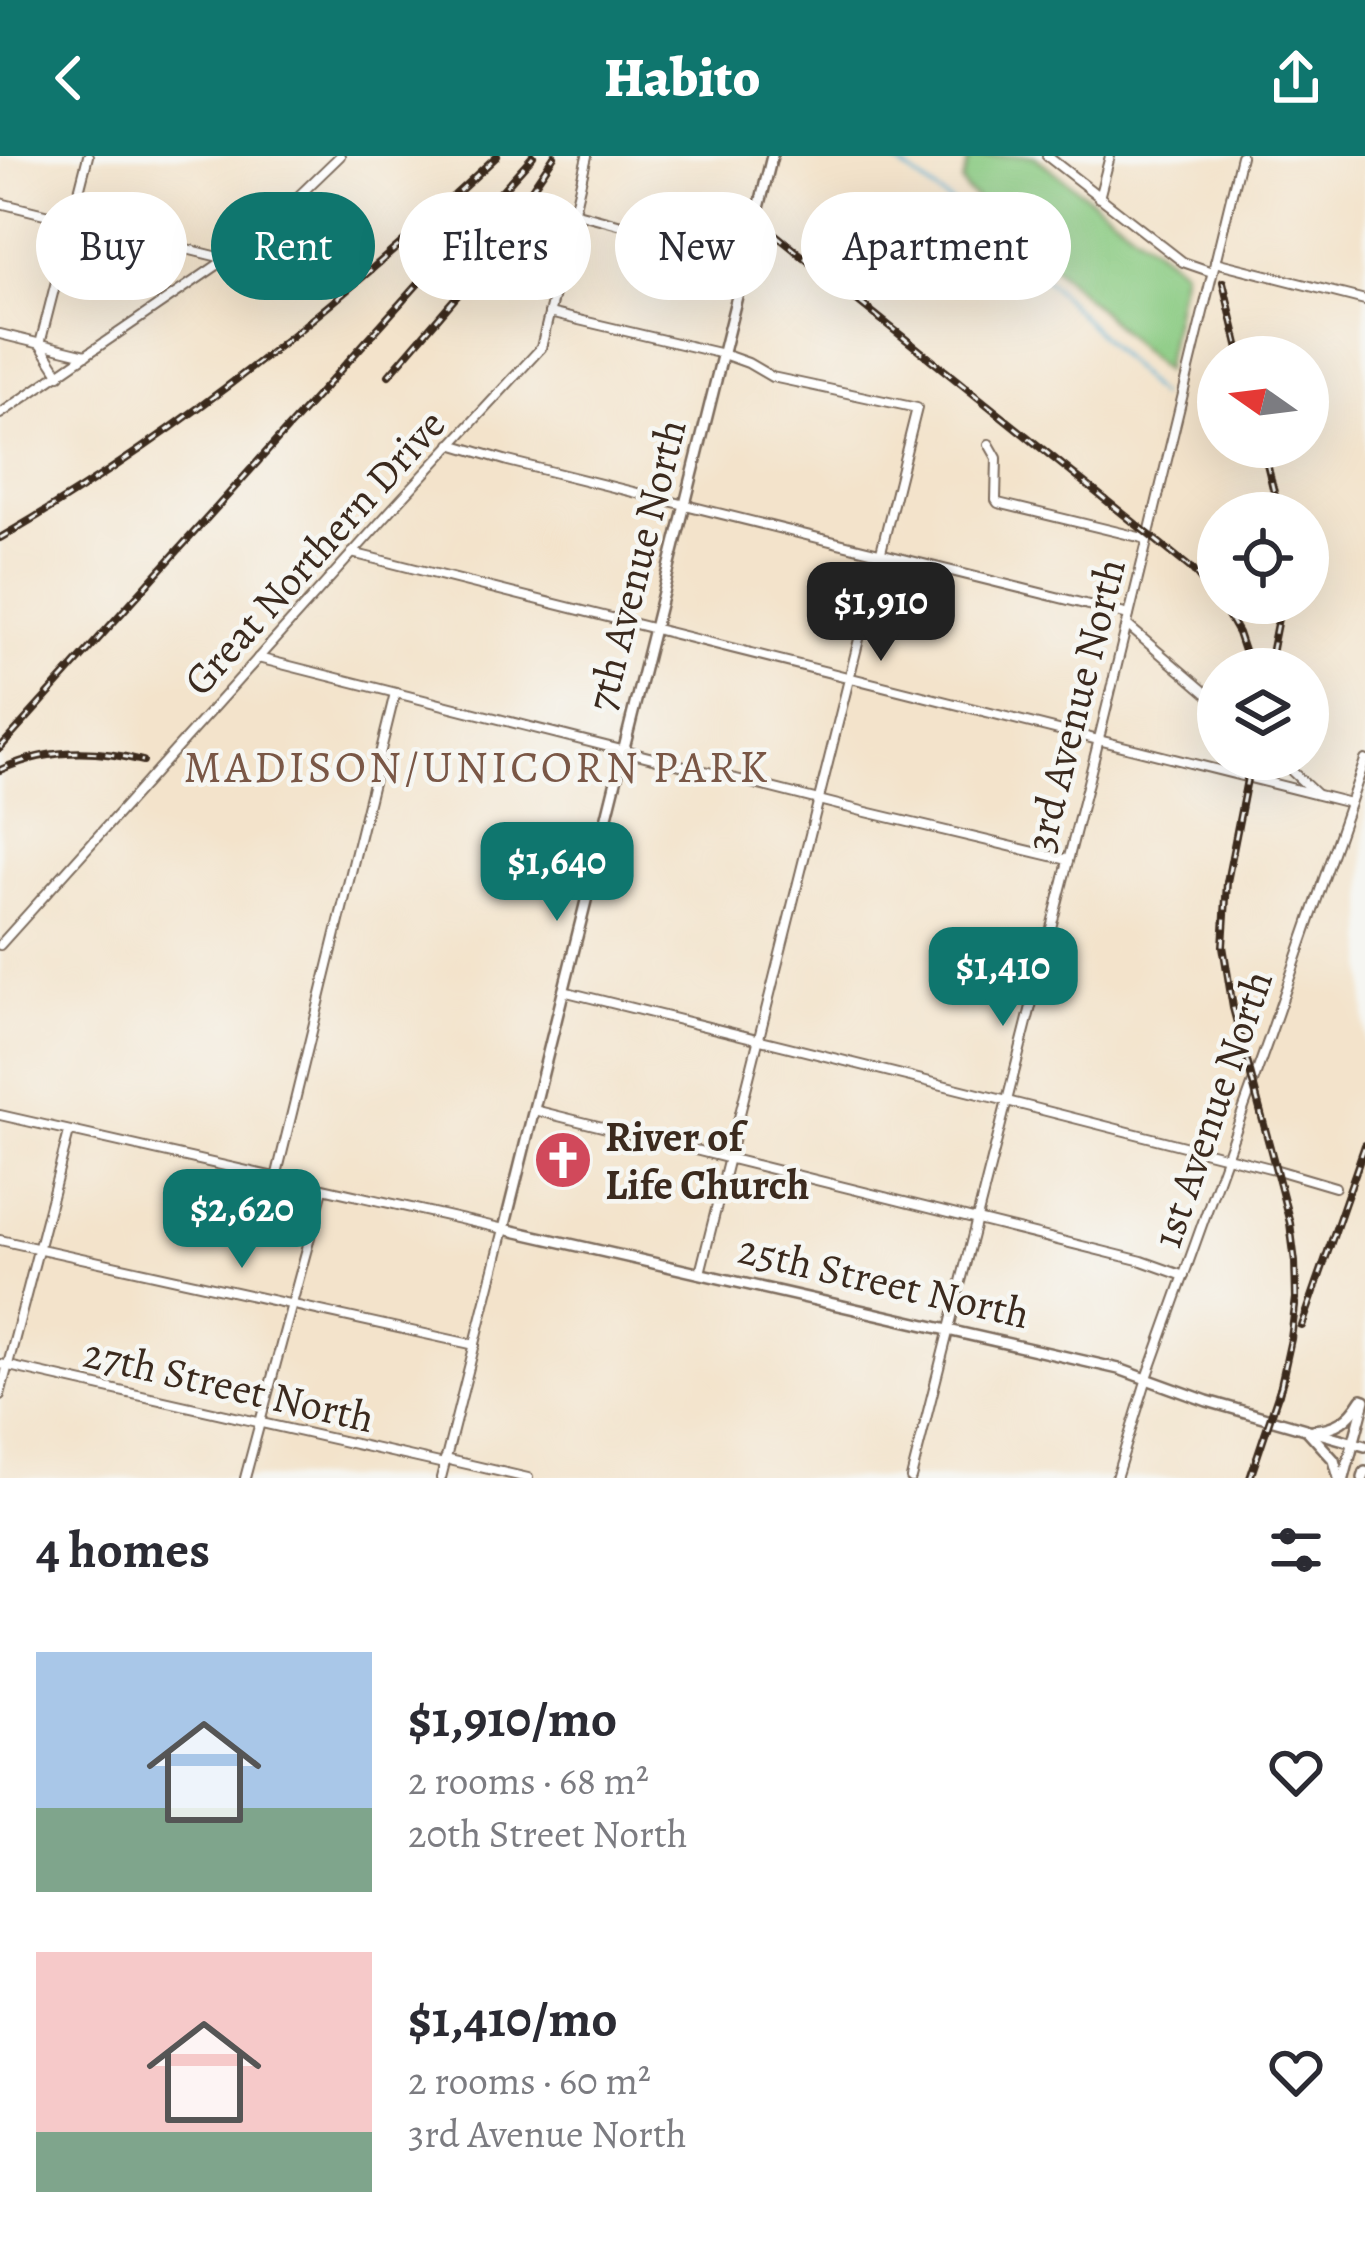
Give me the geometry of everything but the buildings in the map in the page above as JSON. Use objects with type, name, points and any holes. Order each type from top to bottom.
[{"type":"main road","name":"7th Avenue North","points":[[763,192],[772,156]]},
{"type":"main road","name":"7th Avenue North","points":[[504,1229],[736,300]]},
{"type":"main road","name":"25th Street North","points":[[504,1229],[1120,1369],[1359,1445]]},
{"type":"main road","points":[[1308,1431],[1344,1422],[1365,1397]]},
{"type":"main road","points":[[1342,1478],[1359,1445],[1365,1397]]},
{"type":"main road","points":[[1308,1431],[1334,1460],[1342,1478]]},
{"type":"street","points":[[79,192],[88,156]]},
{"type":"street","name":"Great Northern Drive","points":[[578,192],[587,156]]},
{"type":"street","points":[[1047,156],[1184,262],[1365,300]]},
{"type":"street","points":[[1100,198],[1110,156]]},
{"type":"street","name":"3rd Avenue North","points":[[911,1478],[1241,156]]},
{"type":"street","points":[[301,192],[336,157]]},
{"type":"street","points":[[0,203],[36,212]]},
{"type":"street","points":[[0,414],[211,269]]},
{"type":"street","points":[[51,300],[40,344],[60,375]]},
{"type":"street","name":"Great Northern Drive","points":[[0,945],[541,347],[552,300]]},
{"type":"street","points":[[549,313],[723,355],[772,377],[917,408],[700,1273]]},
{"type":"street","points":[[0,334],[88,355]]},
{"type":"street","points":[[452,444],[1128,620],[1197,684]]},
{"type":"street","points":[[989,444],[997,458],[998,503],[1147,539]]},
{"type":"street","points":[[352,553],[1350,803]]},
{"type":"street","points":[[258,658],[1068,860]]},
{"type":"street","points":[[276,1178],[395,693]]},
{"type":"street","name":"1st Avenue North","points":[[1116,1478],[1365,760]]},
{"type":"street","points":[[1301,780],[1317,795]]},
{"type":"street","points":[[563,991],[1007,1100],[1335,1187]]},
{"type":"street","points":[[534,1110],[1142,1261],[1184,1276]]},
{"type":"street","name":"25th Street North","points":[[0,1115],[504,1229]]},
{"type":"street","points":[[0,1396],[4,1365],[69,1132]]},
{"type":"street","points":[[245,1478],[322,1189]]},
{"type":"street","name":"7th Avenue North","points":[[441,1478],[504,1229]]},
{"type":"street","points":[[0,1240],[475,1345]]},
{"type":"street","name":"27th Street North","points":[[4,1365],[528,1478]]},
{"type":"green space","points":[[970,156],[1034,156],[1183,269],[1164,371],[1071,283],[1071,192],[968,192],[962,183]]},
{"type":"waterway","points":[[888,156],[1022,255],[1158,395]]},
{"type":"railway","points":[[0,538],[133,454],[259,362],[497,156]]},
{"type":"railway","points":[[0,748],[533,156]]},
{"type":"railway","points":[[389,375],[469,282],[554,156]]},
{"type":"railway","points":[[777,236],[1197,575]]},
{"type":"railway","points":[[1223,282],[1236,336]]},
{"type":"railway","points":[[1268,468],[1274,492]]},
{"type":"railway","points":[[1233,624],[1243,648]]},
{"type":"railway","points":[[1272,648],[1277,624]]},
{"type":"railway","points":[[0,770],[35,757],[71,752],[143,761]]},
{"type":"railway","points":[[1247,780],[1227,882],[1223,946],[1233,1008],[1290,1223],[1295,1262],[1296,1298],[1279,1394]]},
{"type":"railway","points":[[1302,1326],[1365,1145]]},
{"type":"railway","points":[[1250,1478],[1284,1377]]},
{"type":"place","name":"River of Life Church","points":[[563,1160]]},
{"type":"district","name":"MADISON/UNICORN PARK","points":[[477,767]]}]
